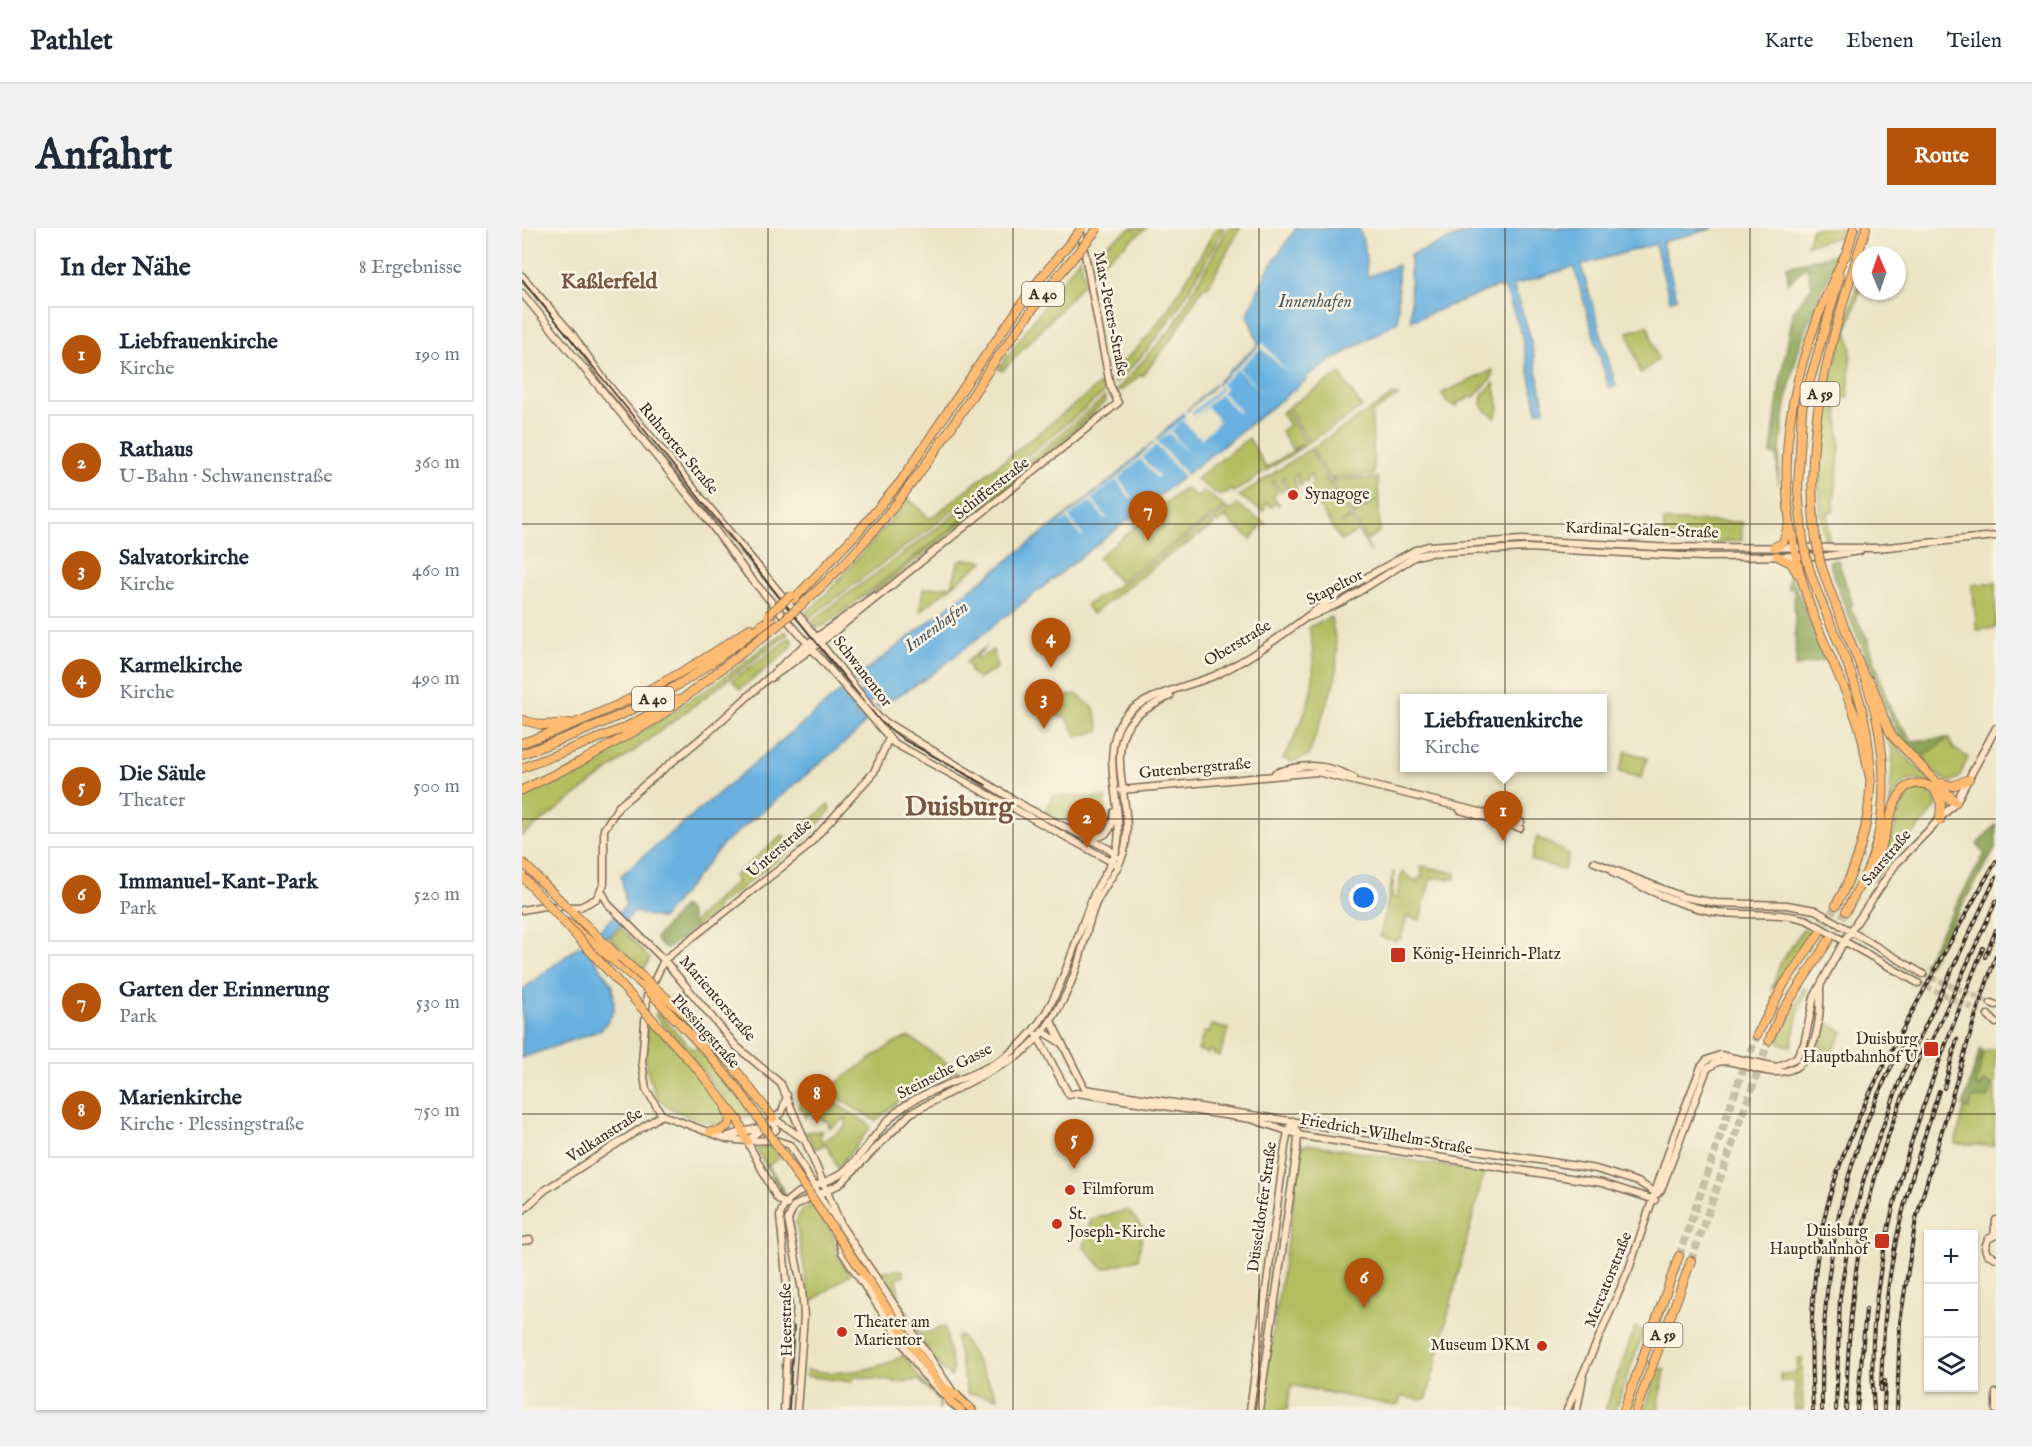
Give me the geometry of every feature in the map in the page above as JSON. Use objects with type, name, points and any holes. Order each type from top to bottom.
[{"type":"highway","name":"A 40","points":[[522,754],[605,722],[659,696],[720,658],[793,597],[827,565],[901,481],[1035,285],[1081,228]]},
{"type":"highway","name":"A 40","points":[[522,768],[622,729],[710,680],[837,573],[910,485],[1045,292],[1098,228]]},
{"type":"highway","name":"A 59","points":[[1836,905],[1857,863],[1866,833],[1871,781],[1870,748],[1862,706],[1817,594],[1807,561],[1798,480],[1802,408],[1854,228]]},
{"type":"highway","name":"A 59","points":[[1846,911],[1869,865],[1879,825],[1882,764],[1876,719],[1862,670],[1830,593],[1820,561],[1810,475],[1813,432],[1828,357],[1866,228]]},
{"type":"highway","points":[[1803,585],[1789,522],[1786,456],[1796,388],[1815,322],[1847,251]]},
{"type":"highway","points":[[1774,547],[1783,543],[1789,522]]},
{"type":"highway","points":[[1777,556],[1793,566],[1803,585],[1858,722],[1871,781]]},
{"type":"highway","points":[[522,743],[583,721],[640,696],[712,656],[770,617]]},
{"type":"highway","points":[[1862,670],[1875,690],[1887,727],[1893,737],[1956,802]]},
{"type":"highway","points":[[522,790],[633,733],[679,704],[710,680]]},
{"type":"highway","points":[[522,720],[542,725],[583,721]]},
{"type":"highway","points":[[1935,779],[1953,786],[1969,779]]},
{"type":"highway","points":[[1869,865],[1881,851],[1900,793],[1908,785],[1919,783],[1932,785],[1956,802]]},
{"type":"highway","points":[[1919,783],[1932,789],[1939,797],[1940,820]]},
{"type":"highway","points":[[522,862],[620,957],[688,1017],[732,1065],[773,1118]]},
{"type":"highway","name":"Plessingstraße","points":[[522,877],[558,914],[644,986],[706,1051],[742,1094],[940,1385],[953,1398]]},
{"type":"highway","points":[[558,914],[710,1084],[738,1120],[747,1141]]},
{"type":"highway","points":[[1757,1035],[1784,984],[1819,934]]},
{"type":"highway","points":[[1769,1040],[1780,1015],[1829,940]]},
{"type":"highway","points":[[620,957],[644,986]]},
{"type":"highway","points":[[710,1132],[724,1130],[730,1122],[716,1092]]},
{"type":"highway","name":"A 59","points":[[1624,1410],[1679,1256]]},
{"type":"highway","name":"A 59","points":[[1636,1410],[1691,1260]]},
{"type":"main road","name":"Max-Peters-Straße","points":[[1081,228],[1110,385],[1118,403]]},
{"type":"main road","name":"Ruhrorter Straße","points":[[522,276],[534,287],[621,401],[819,640]]},
{"type":"main road","points":[[524,295],[534,287]]},
{"type":"main road","name":"Ruhrorter Straße","points":[[524,295],[702,512],[741,567],[809,647]]},
{"type":"main road","name":"Schifferstraße","points":[[602,892],[602,840],[610,816],[863,602],[880,593],[1118,403]]},
{"type":"main road","name":"Kardinal-Galen-Straße","points":[[1415,553],[1526,548],[1657,556],[1777,556],[1796,552],[1869,548],[1996,536]]},
{"type":"main road","name":"Kardinal-Galen-Straße","points":[[1415,553],[1433,545],[1522,540],[1657,547],[1774,547],[1796,552]]},
{"type":"main road","name":"Stapeltor","points":[[1307,618],[1332,599],[1415,553]]},
{"type":"main road","name":"Oberstraße","points":[[1114,790],[1114,741],[1122,720],[1130,711],[1151,699],[1181,689],[1244,660],[1307,618]]},
{"type":"main road","name":"Schwanentor","points":[[819,640],[848,685]]},
{"type":"main road","name":"Schwanentor","points":[[809,647],[848,685],[872,714],[886,724],[1115,854]]},
{"type":"main road","name":"Oberstraße","points":[[1135,717],[1181,689]]},
{"type":"main road","name":"Schwanentor","points":[[872,714],[876,724],[900,747],[1111,863]]},
{"type":"main road","name":"Steinsche Gasse","points":[[794,1206],[828,1192],[850,1176],[910,1113],[1015,1058],[1038,1038],[1051,1021],[1079,959],[1082,943],[1097,902],[1120,863],[1127,834],[1123,736],[1135,717]]},
{"type":"main road","name":"Saarstraße","points":[[1777,1069],[1796,1058],[1802,1048],[1814,997],[1850,931],[1896,864],[1956,802],[1996,728]]},
{"type":"main road","name":"Unterstraße","points":[[664,960],[805,849],[874,772],[889,738]]},
{"type":"main road","name":"Gutenbergstraße","points":[[1269,776],[1312,764],[1328,766],[1358,781]]},
{"type":"main road","name":"Gutenbergstraße","points":[[1114,790],[1313,772],[1358,781]]},
{"type":"main road","points":[[1358,781],[1520,825]]},
{"type":"main road","points":[[1082,836],[1094,838],[1107,834],[1113,824],[1114,790]]},
{"type":"main road","points":[[989,796],[1009,795]]},
{"type":"main road","name":"Steinsche Gasse","points":[[784,1204],[846,1170],[885,1123],[906,1105],[999,1061],[1035,1029],[1063,979],[1095,893],[1115,854],[1119,833],[1115,804]]},
{"type":"main road","points":[[1111,863],[1120,863],[1115,854]]},
{"type":"main road","points":[[1918,983],[1820,926],[1795,916],[1725,913],[1673,901],[1594,862],[1683,897],[1716,903],[1810,908],[1923,974]]},
{"type":"main road","points":[[522,910],[544,906],[580,907],[589,904],[602,892]]},
{"type":"main road","name":"Marientorstraße","points":[[602,892],[610,906],[664,960],[736,1046],[776,1077],[787,1094]]},
{"type":"main road","points":[[662,1115],[646,1089],[642,1062],[647,996],[664,960]]},
{"type":"main road","name":"Saarstraße","points":[[1777,1069],[1788,1071],[1802,1064],[1810,1051],[1816,1033],[1821,986]]},
{"type":"main road","points":[[1996,1018],[1988,1015],[1996,1023]]},
{"type":"main road","points":[[1035,1029],[1066,1093],[1077,1094],[1083,1088],[1051,1021]]},
{"type":"main road","points":[[1035,1029],[1062,1043]]},
{"type":"main road","name":"Mercatorstraße","points":[[1567,1410],[1629,1269],[1656,1197],[1660,1175],[1697,1075],[1705,1062],[1715,1056],[1728,1056],[1777,1069]]},
{"type":"main road","name":"Mercatorstraße","points":[[1656,1197],[1661,1190],[1705,1072],[1717,1062],[1734,1062],[1777,1069]]},
{"type":"main road","name":"Friedrich-Wilhelm-Straße","points":[[1083,1088],[1596,1169],[1638,1182],[1656,1197]]},
{"type":"main road","points":[[787,1094],[782,1112],[747,1141],[777,1198],[784,1204],[794,1206]]},
{"type":"main road","points":[[787,1094],[804,1140],[842,1227],[961,1410]]},
{"type":"main road","name":"Friedrich-Wilhelm-Straße","points":[[1077,1094],[1251,1119],[1298,1135],[1585,1179],[1656,1197]]},
{"type":"main road","name":"Vulkanstraße","points":[[522,1211],[545,1190],[662,1115],[727,1139],[757,1142],[775,1140]]},
{"type":"main road","points":[[773,1118],[778,1123],[779,1131],[775,1140],[790,1145],[834,1221],[842,1252],[923,1374],[972,1410]]},
{"type":"main road","points":[[773,1118],[804,1140]]},
{"type":"main road","points":[[757,1142],[776,1130],[773,1118]]},
{"type":"main road","name":"Düsseldorfer Straße","points":[[1250,1410],[1288,1131],[1293,1121]]},
{"type":"main road","name":"Düsseldorfer Straße","points":[[1259,1410],[1298,1135],[1293,1121]]},
{"type":"main road","name":"Vulkanstraße","points":[[710,1132],[729,1136],[762,1127]]},
{"type":"main road","points":[[1638,1182],[1653,1181],[1660,1175]]},
{"type":"main road","name":"Heerstraße","points":[[784,1204],[780,1216],[789,1318],[784,1410]]},
{"type":"main road","name":"Heerstraße","points":[[794,1206],[789,1220],[802,1290],[804,1316],[797,1410]]},
{"type":"main road","points":[[1996,1220],[1995,1235],[1988,1239],[1985,1248],[1988,1254],[1996,1259]]},
{"type":"main road","points":[[522,1241],[530,1240]]},
{"type":"main road","name":"Mercatorstraße","points":[[1577,1410],[1583,1376]]},
{"type":"main road","points":[[1995,1409],[1996,1394]]},
{"type":"green space","points":[[1132,228],[1147,228],[1094,268],[1092,253]]},
{"type":"green space","points":[[1216,228],[1224,228],[1176,310],[1149,348],[1115,383],[1113,369],[1144,341],[1158,324]]},
{"type":"green space","points":[[1228,228],[1240,228],[1208,287],[1203,287],[1173,337],[1142,376],[1140,375],[1123,390],[1117,390],[1173,327]]},
{"type":"green space","points":[[1812,228],[1843,228],[1840,237],[1807,245]]},
{"type":"green space","points":[[1836,254],[1805,331],[1793,369],[1783,427],[1778,485],[1777,455],[1771,454],[1780,382],[1794,309],[1812,287],[1807,266],[1788,283],[1787,266]]},
{"type":"green space","points":[[1080,257],[1086,287],[1080,285],[1078,290],[1002,371],[998,369]]},
{"type":"green space","points":[[1853,300],[1857,300],[1847,330],[1851,346],[1848,398],[1837,398],[1840,446],[1833,512],[1828,512],[1829,541],[1825,541],[1820,506],[1821,438],[1841,339]]},
{"type":"green space","points":[[1648,326],[1658,360],[1640,373],[1628,332]]},
{"type":"green space","points":[[1493,370],[1492,378],[1474,397],[1458,402],[1457,407],[1447,403],[1442,393]]},
{"type":"green space","points":[[1340,373],[1362,408],[1309,442],[1288,407]]},
{"type":"green space","points":[[1494,383],[1499,408],[1495,418],[1481,406],[1482,395]]},
{"type":"green space","points":[[1099,385],[1103,386],[1105,392],[1032,452],[809,618],[805,614],[832,588],[909,499],[930,519]]},
{"type":"green space","points":[[1393,395],[1398,396],[1372,413],[1374,475],[1330,478],[1312,448]]},
{"type":"green space","points":[[1105,397],[1105,402],[1002,488],[862,597],[826,624],[817,628],[812,621],[1035,455]]},
{"type":"green space","points":[[1286,409],[1307,444],[1234,492],[1231,490],[1220,496],[1196,479],[1249,438],[1266,468],[1302,445],[1292,449],[1281,431],[1289,425],[1281,413]]},
{"type":"green space","points":[[1096,413],[1098,416],[885,586],[866,597]]},
{"type":"green space","points":[[1310,449],[1327,478],[1324,480],[1328,480],[1350,516],[1340,523],[1351,518],[1371,552],[1358,531],[1341,541],[1317,503],[1309,506],[1310,488],[1313,486],[1311,474],[1308,476],[1308,482],[1302,481],[1302,485],[1299,485],[1297,474],[1294,477],[1297,490],[1290,492],[1284,477],[1282,479],[1286,488],[1280,492],[1273,481],[1272,484],[1277,493],[1273,497],[1280,505],[1275,503],[1271,507],[1267,503],[1263,512],[1239,496]]},
{"type":"green space","points":[[1378,478],[1380,532],[1367,540],[1353,516],[1377,500],[1352,515],[1331,480]]},
{"type":"green space","points":[[1185,488],[1197,497],[1204,491],[1225,507],[1119,582],[1098,557]]},
{"type":"green space","points":[[1238,505],[1266,524],[1261,526],[1251,539],[1227,520],[1227,515],[1217,523],[1213,519],[1227,508],[1230,511]]},
{"type":"green space","points":[[1210,520],[1214,525],[1164,559],[1092,614],[1086,605],[1121,584]]},
{"type":"green space","points":[[1664,521],[1742,522],[1742,540],[1714,543],[1664,542]]},
{"type":"green space","points":[[963,559],[984,561],[952,586],[958,563]]},
{"type":"green space","points":[[1838,560],[1853,605],[1850,607],[1868,640],[1891,711],[1912,741],[1948,738],[1921,758],[1901,737],[1890,717],[1833,575],[1829,561]]},
{"type":"green space","points":[[1789,573],[1825,660],[1796,666],[1794,589],[1788,588]]},
{"type":"green space","points":[[1995,582],[1996,628],[1977,630],[1972,585]]},
{"type":"green space","points":[[952,586],[920,611],[923,589]]},
{"type":"green space","points":[[1331,617],[1337,650],[1336,676],[1309,755],[1292,762],[1283,759],[1299,727],[1313,680],[1314,663],[1309,627]]},
{"type":"green space","points":[[785,631],[788,634],[522,836],[522,796],[636,736],[719,681]]},
{"type":"green space","points":[[790,638],[793,643],[789,650],[740,689],[732,680]]},
{"type":"green space","points":[[987,646],[976,657],[979,659],[993,650],[997,668],[979,679],[970,672],[970,666],[966,662]]},
{"type":"green space","points":[[1076,694],[1094,708],[1100,730],[1077,737],[1067,718],[1043,714],[1049,699]]},
{"type":"green space","points":[[1888,735],[1906,757],[1939,787],[1920,781],[1902,784],[1889,809],[1893,750],[1887,740]]},
{"type":"green space","points":[[1948,738],[1954,749],[1968,757],[1959,778],[1951,782],[1940,777],[1921,758]]},
{"type":"green space","points":[[1626,751],[1647,758],[1642,778],[1619,772]]},
{"type":"green space","points":[[1914,790],[1930,792],[1936,807],[1873,881],[1884,859],[1903,800]]},
{"type":"green space","points":[[1053,796],[1105,798],[1106,823],[1101,826],[1084,826],[1044,812]]},
{"type":"green space","points":[[828,805],[831,810],[805,839],[716,907],[716,911],[694,928],[692,924],[698,917],[737,881],[734,876],[783,835],[788,841]]},
{"type":"green space","points":[[1996,824],[1996,847],[1927,967],[1923,965],[1985,853],[1977,845]]},
{"type":"green space","points":[[1537,837],[1569,854],[1564,870],[1531,860]]},
{"type":"green space","points":[[1421,866],[1456,873],[1455,879],[1433,878],[1430,881],[1420,920],[1407,916],[1401,939],[1396,941],[1380,937],[1394,871],[1392,897],[1397,898],[1402,872],[1416,881],[1422,876]]},
{"type":"green space","points":[[683,906],[689,912],[694,928],[668,948],[663,947],[656,940],[657,936]]},
{"type":"green space","points":[[621,928],[650,959],[643,970],[610,938]]},
{"type":"green space","points":[[1803,929],[1812,932],[1771,991],[1780,964]]},
{"type":"green space","points":[[1804,988],[1807,990],[1799,1009],[1791,1046],[1779,1044],[1781,1031]]},
{"type":"green space","points":[[658,1012],[693,1050],[698,1046],[753,1114],[742,1119],[655,1015]]},
{"type":"green space","points":[[649,1020],[694,1068],[715,1095],[727,1121],[724,1125],[716,1125],[677,1112],[663,1102],[656,1093],[647,1069],[646,1043]]},
{"type":"green space","points":[[1826,1022],[1843,1032],[1833,1051],[1819,1048]]},
{"type":"green space","points":[[1212,1025],[1228,1029],[1220,1056],[1213,1054],[1214,1051],[1209,1050],[1208,1053],[1198,1050],[1204,1032],[1209,1033]]},
{"type":"green space","points":[[911,1038],[958,1071],[949,1074],[946,1071],[918,1084],[876,1121],[839,1099],[829,1088],[891,1045]]},
{"type":"green space","points":[[1980,1049],[1983,1052],[1996,1049],[1994,1146],[1955,1144]]},
{"type":"green space","points":[[1980,1049],[1983,1052],[1976,1086],[1981,1087],[1984,1081],[1992,1084],[1989,1097],[1972,1099],[1969,1109],[1963,1107]]},
{"type":"green space","points":[[818,1093],[869,1124],[870,1128],[838,1168],[826,1144],[815,1149],[806,1132],[824,1131],[819,1134],[823,1142],[846,1126],[846,1118],[829,1128],[828,1121],[823,1121],[823,1118],[813,1118],[813,1114],[806,1114],[806,1119],[799,1106]]},
{"type":"green space","points":[[1308,1144],[1484,1172],[1427,1398],[1421,1400],[1401,1396],[1399,1404],[1395,1406],[1291,1385],[1287,1410],[1264,1410],[1266,1375],[1302,1147]]},
{"type":"green space","points":[[773,1146],[780,1158],[768,1165],[785,1193],[783,1194],[756,1149]]},
{"type":"green space","points":[[813,1204],[832,1232],[837,1254],[850,1274],[810,1303],[796,1221],[801,1211]]},
{"type":"green space","points":[[1128,1210],[1143,1229],[1138,1259],[1103,1269],[1084,1247],[1091,1219]]},
{"type":"green space","points":[[903,1270],[904,1276],[897,1278],[899,1299],[921,1334],[945,1327],[953,1371],[951,1377],[940,1367],[880,1275],[883,1271]]},
{"type":"green space","points":[[1635,1327],[1644,1331],[1615,1410],[1605,1410]]},
{"type":"green space","points":[[959,1335],[963,1338],[998,1398],[967,1393],[956,1339]]},
{"type":"green space","points":[[904,1355],[920,1379],[941,1401],[939,1410],[939,1401],[919,1380],[897,1382],[854,1376],[853,1382],[805,1376],[806,1370],[857,1371],[882,1365]]},
{"type":"green space","points":[[1798,1358],[1802,1358],[1803,1410],[1795,1410],[1795,1381],[1780,1381],[1780,1374],[1796,1373]]},
{"type":"green space","points":[[1659,1368],[1665,1369],[1658,1410],[1644,1410]]},
{"type":"water","name":"Innenhafen","points":[[1296,228],[1359,228],[1365,248],[1367,277],[1398,265],[1398,321],[1308,375],[1305,381],[927,678],[878,708],[876,706],[881,702],[875,698],[856,715],[856,718],[861,716],[866,721],[855,734],[723,844],[662,919],[634,912],[591,954],[613,986],[614,1012],[601,1030],[522,1058],[522,990],[579,946],[583,946],[626,905],[621,875],[841,691],[847,699],[844,703],[848,704],[866,686],[861,688],[854,680],[1115,477],[1259,344],[1247,315],[1267,271]]},
{"type":"water","points":[[1478,228],[1714,228],[1662,242],[1677,298],[1670,300],[1655,244],[1581,265],[1616,386],[1609,388],[1574,267],[1513,285],[1528,329],[1545,409],[1537,411],[1521,332],[1505,288],[1500,289],[1499,286],[1411,321],[1410,255]]},
{"type":"pier","points":[[1263,343],[1288,373],[1261,348],[1239,368],[1263,394],[1237,369],[1221,384],[1226,389],[1222,392],[1240,412],[1239,414],[1220,394],[1190,422],[1208,407],[1217,418],[1216,420],[1220,421],[1200,440],[1200,435],[1197,436],[1182,420],[1171,431],[1188,453],[1169,433],[1158,442],[1188,477],[1186,479],[1156,445],[1142,458],[1159,476],[1157,478],[1140,459],[1118,479],[1133,497],[1131,499],[1116,480],[1092,499],[1107,518],[1105,519],[1090,501],[1069,517],[1082,537],[1067,519],[1060,522],[1119,476],[1154,443],[1151,439],[1153,437],[1157,441],[1185,417],[1184,409],[1187,412],[1217,384],[1220,388],[1192,413],[1194,415],[1222,389],[1218,384]]},
{"type":"tunnel","points":[[1819,934],[1836,905]]},
{"type":"tunnel","points":[[1829,938],[1846,911]]},
{"type":"tunnel","points":[[1923,974],[1991,1003]]},
{"type":"tunnel","points":[[1918,983],[1988,1015]]},
{"type":"tunnel","points":[[1679,1256],[1757,1035]]},
{"type":"tunnel","points":[[1691,1261],[1769,1040]]},
{"type":"tram line","points":[[522,279],[880,721],[904,740],[986,785]]},
{"type":"tram line","points":[[1299,1125],[1305,1129]]},
{"type":"tram line","points":[[789,1410],[794,1326]]},
{"type":"railway","points":[[1813,1410],[1814,1285],[1821,1236],[1834,1182],[1855,1126],[1880,1072],[1996,861]]},
{"type":"railway","points":[[1836,1410],[1840,1297],[1849,1239],[1864,1178],[1902,1075],[1996,877]]},
{"type":"railway","points":[[1927,1051],[1996,901]]},
{"type":"railway","points":[[1985,957],[1996,930]]},
{"type":"railway","points":[[1874,1410],[1873,1350],[1877,1290],[1887,1232],[1920,1117],[1983,948]]},
{"type":"railway","points":[[1897,1410],[1900,1322],[1916,1219],[1977,1011],[1996,956]]},
{"type":"railway","points":[[1944,1088],[1957,1039]]},
{"type":"railway","points":[[1846,1410],[1852,1307],[1858,1256],[1868,1206],[1893,1122],[1926,1042]]},
{"type":"railway","points":[[1822,1410],[1825,1314],[1837,1224],[1862,1136],[1879,1092],[1901,1048]]},
{"type":"railway","points":[[1881,1390],[1887,1296],[1897,1234],[1939,1091]]},
{"type":"railway","points":[[1857,1410],[1866,1309]]},
{"type":"railway","points":[[1884,1410],[1885,1381]]},
{"type":"place","name":"Synagoge","points":[[1293,495]]},
{"type":"place","name":"Garten der Erinnerung","points":[[1148,541]]},
{"type":"place","name":"Karmelkirche","points":[[1051,668]]},
{"type":"place","name":"Salvatorkirche","points":[[1044,729]]},
{"type":"place","name":"Liebfrauenkirche","points":[[1503,841]]},
{"type":"place","name":"Rathaus","points":[[1087,848]]},
{"type":"place","name":"König-Heinrich-Platz","points":[[1398,955]]},
{"type":"place","name":"Duisburg Hauptbahnhof U","points":[[1931,1049]]},
{"type":"place","name":"Marienkirche","points":[[817,1124]]},
{"type":"place","name":"Die Säule","points":[[1074,1169]]},
{"type":"place","name":"Filmforum","points":[[1070,1190]]},
{"type":"place","name":"St. Joseph-Kirche","points":[[1057,1224]]},
{"type":"place","name":"Duisburg Hauptbahnhof","points":[[1882,1241]]},
{"type":"place","name":"Immanuel-Kant-Park","points":[[1364,1308]]},
{"type":"place","name":"Theater am Marientor","points":[[842,1332]]},
{"type":"place","name":"Museum DKM","points":[[1542,1346]]},
{"type":"district","name":"Kaßlerfeld","points":[[609,282]]},
{"type":"district","name":"Duisburg","points":[[959,807]]}]
